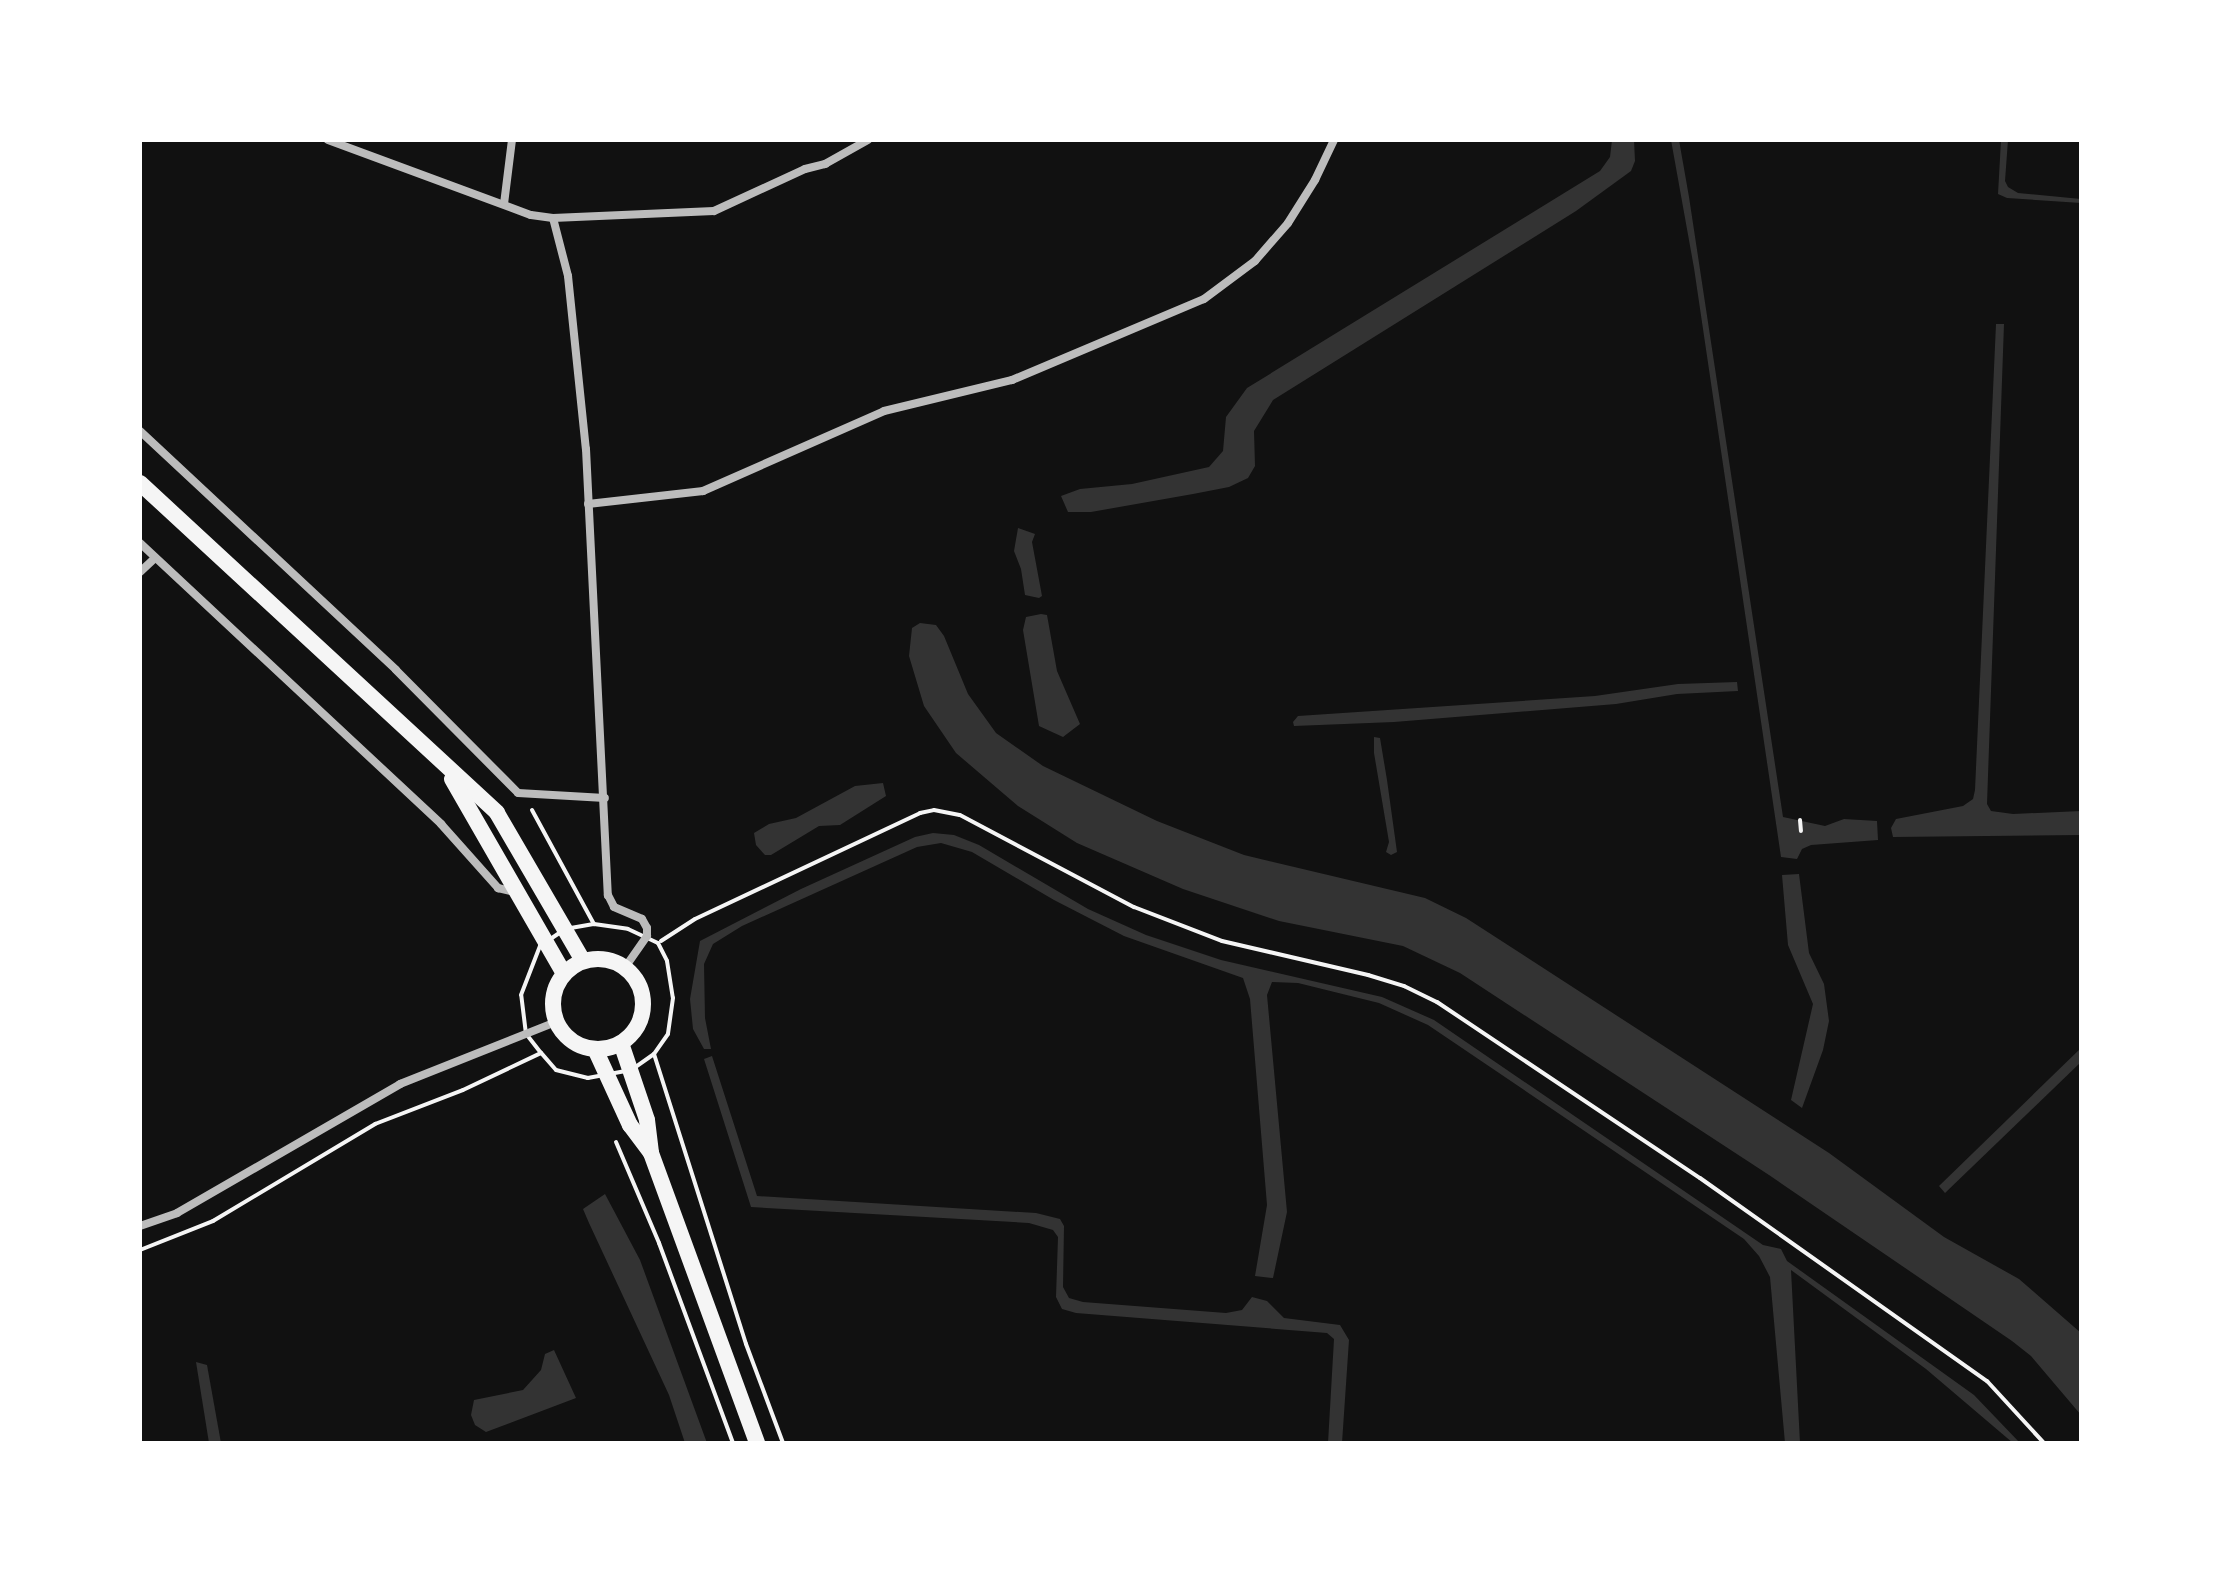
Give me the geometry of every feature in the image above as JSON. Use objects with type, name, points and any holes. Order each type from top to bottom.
[{"type":"main road","points":[[140,483],[497,813],[583,961]]},
{"type":"main road","points":[[445,768],[520,893],[564,974]]},
{"type":"main road","points":[[583,961],[612,961],[625,968],[635,978],[643,1006],[640,1021],[621,1043],[595,1049],[572,1041],[556,1022],[552,1005],[555,988],[564,974],[583,961]]},
{"type":"main road","points":[[621,1043],[647,1120],[651,1153],[757,1443]]},
{"type":"main road","points":[[595,1049],[630,1125],[651,1153]]},
{"type":"street","points":[[328,140],[504,204],[553,218],[723,209],[805,169],[825,164],[868,140]]},
{"type":"street","points":[[504,204],[512,140]]},
{"type":"street","points":[[588,504],[703,491],[884,411],[1012,380],[1204,299],[1255,261],[1288,223],[1315,180],[1334,140]]},
{"type":"street","points":[[553,218],[568,276],[586,449],[610,903],[642,919],[647,928],[647,936],[625,968]]},
{"type":"street","points":[[140,431],[396,670],[518,793],[605,798]]},
{"type":"street","points":[[140,543],[441,824],[498,888],[520,893]]},
{"type":"street","points":[[140,572],[154,559]]},
{"type":"street","points":[[140,1226],[177,1213],[384,1092],[556,1022]]},
{"type":"path","points":[[518,793],[529,805],[594,924]]},
{"type":"path","points":[[783,1443],[746,1344],[654,1054],[668,1034],[673,998],[667,961],[658,943],[695,919],[920,813],[934,810],[960,815],[1134,907],[1222,941],[1368,975],[1404,986],[1437,1002],[1700,1178],[1987,1381],[2044,1443]]},
{"type":"path","points":[[1800,820],[1801,831]]},
{"type":"path","points":[[140,1250],[213,1221],[375,1124],[463,1090],[541,1053],[526,1034],[521,995],[535,953]]},
{"type":"path","points":[[588,1078],[594,1090]]},
{"type":"path","points":[[615,1139],[659,1243],[733,1443]]},
{"type":"shaded area","points":[[1612,140],[1634,140],[1635,161],[1631,171],[1576,211],[1273,400],[1254,431],[1255,466],[1248,478],[1229,487],[1193,494],[1091,512],[1068,512],[1061,496],[1080,489],[1132,484],[1209,467],[1223,451],[1226,417],[1247,388],[1600,171],[1610,157]]},
{"type":"shaded area","points":[[1671,140],[1679,140],[1689,197],[1783,817],[1825,826],[1844,819],[1877,821],[1878,840],[1811,845],[1802,849],[1797,859],[1781,857],[1694,268]]},
{"type":"shaded area","points":[[2001,140],[2008,140],[2005,181],[2008,187],[2018,193],[2081,199],[2081,203],[2007,198],[1998,194]]},
{"type":"shaded area","points":[[1996,324],[2004,324],[1987,804],[1991,811],[2013,814],[2081,811],[2081,835],[1893,837],[1891,828],[1896,819],[1963,806],[1973,799],[1975,790]]},
{"type":"shaded area","points":[[1018,528],[1035,534],[1032,542],[1042,596],[1039,598],[1025,595],[1021,569],[1014,551]]},
{"type":"shaded area","points":[[1047,615],[1057,671],[1080,724],[1063,737],[1039,726],[1023,630],[1026,617]]},
{"type":"shaded area","points":[[920,623],[936,625],[944,636],[968,694],[996,733],[1043,766],[1157,821],[1244,855],[1425,898],[1466,918],[1829,1153],[1944,1237],[2019,1279],[2081,1333],[2081,1415],[2031,1356],[2012,1341],[1769,1175],[1460,973],[1403,946],[1279,921],[1183,889],[1077,843],[1018,806],[956,753],[924,706],[909,656],[912,628]]},
{"type":"shaded area","points":[[1737,682],[1738,691],[1677,694],[1616,704],[1394,722],[1294,726],[1293,722],[1298,716],[1595,696],[1678,684]]},
{"type":"shaded area","points":[[1374,737],[1380,738],[1387,780],[1397,852],[1391,855],[1386,852],[1389,842]]},
{"type":"shaded area","points":[[883,783],[886,796],[840,825],[819,826],[771,855],[765,855],[756,845],[754,833],[769,824],[796,818],[855,786]]},
{"type":"shaded area","points":[[933,833],[954,835],[979,845],[1088,909],[1146,935],[1221,960],[1382,997],[1434,1020],[1763,1245],[1781,1249],[1787,1261],[1974,1395],[2020,1443],[2013,1443],[1926,1369],[1791,1270],[1800,1443],[1785,1443],[1770,1277],[1759,1256],[1744,1239],[1428,1025],[1379,1003],[1298,983],[1272,982],[1267,995],[1287,1212],[1273,1278],[1255,1276],[1267,1205],[1250,999],[1243,978],[1124,936],[972,852],[941,843],[917,847],[742,926],[713,944],[704,964],[705,1018],[711,1049],[704,1049],[693,1029],[690,999],[700,941],[801,889],[915,837]]},
{"type":"shaded area","points":[[1799,874],[1809,953],[1824,984],[1829,1021],[1823,1050],[1802,1108],[1791,1100],[1813,1004],[1788,945],[1782,875]]},
{"type":"shaded area","points":[[2081,1048],[2081,1062],[1945,1193],[1939,1186]]},
{"type":"shaded area","points":[[712,1056],[757,1196],[1036,1213],[1060,1219],[1064,1226],[1063,1287],[1069,1298],[1083,1302],[1226,1313],[1242,1310],[1252,1297],[1267,1301],[1284,1318],[1340,1325],[1349,1340],[1342,1443],[1328,1443],[1334,1339],[1327,1333],[1076,1313],[1062,1309],[1056,1297],[1058,1237],[1053,1230],[1029,1223],[751,1207],[704,1059]]},
{"type":"shaded area","points":[[605,1194],[640,1260],[707,1443],[685,1443],[669,1395],[583,1209]]},
{"type":"shaded area","points":[[554,1350],[576,1398],[486,1432],[475,1425],[471,1415],[474,1400],[523,1390],[541,1370],[545,1354]]},
{"type":"shaded area","points":[[196,1362],[207,1365],[221,1443],[209,1443]]}]
